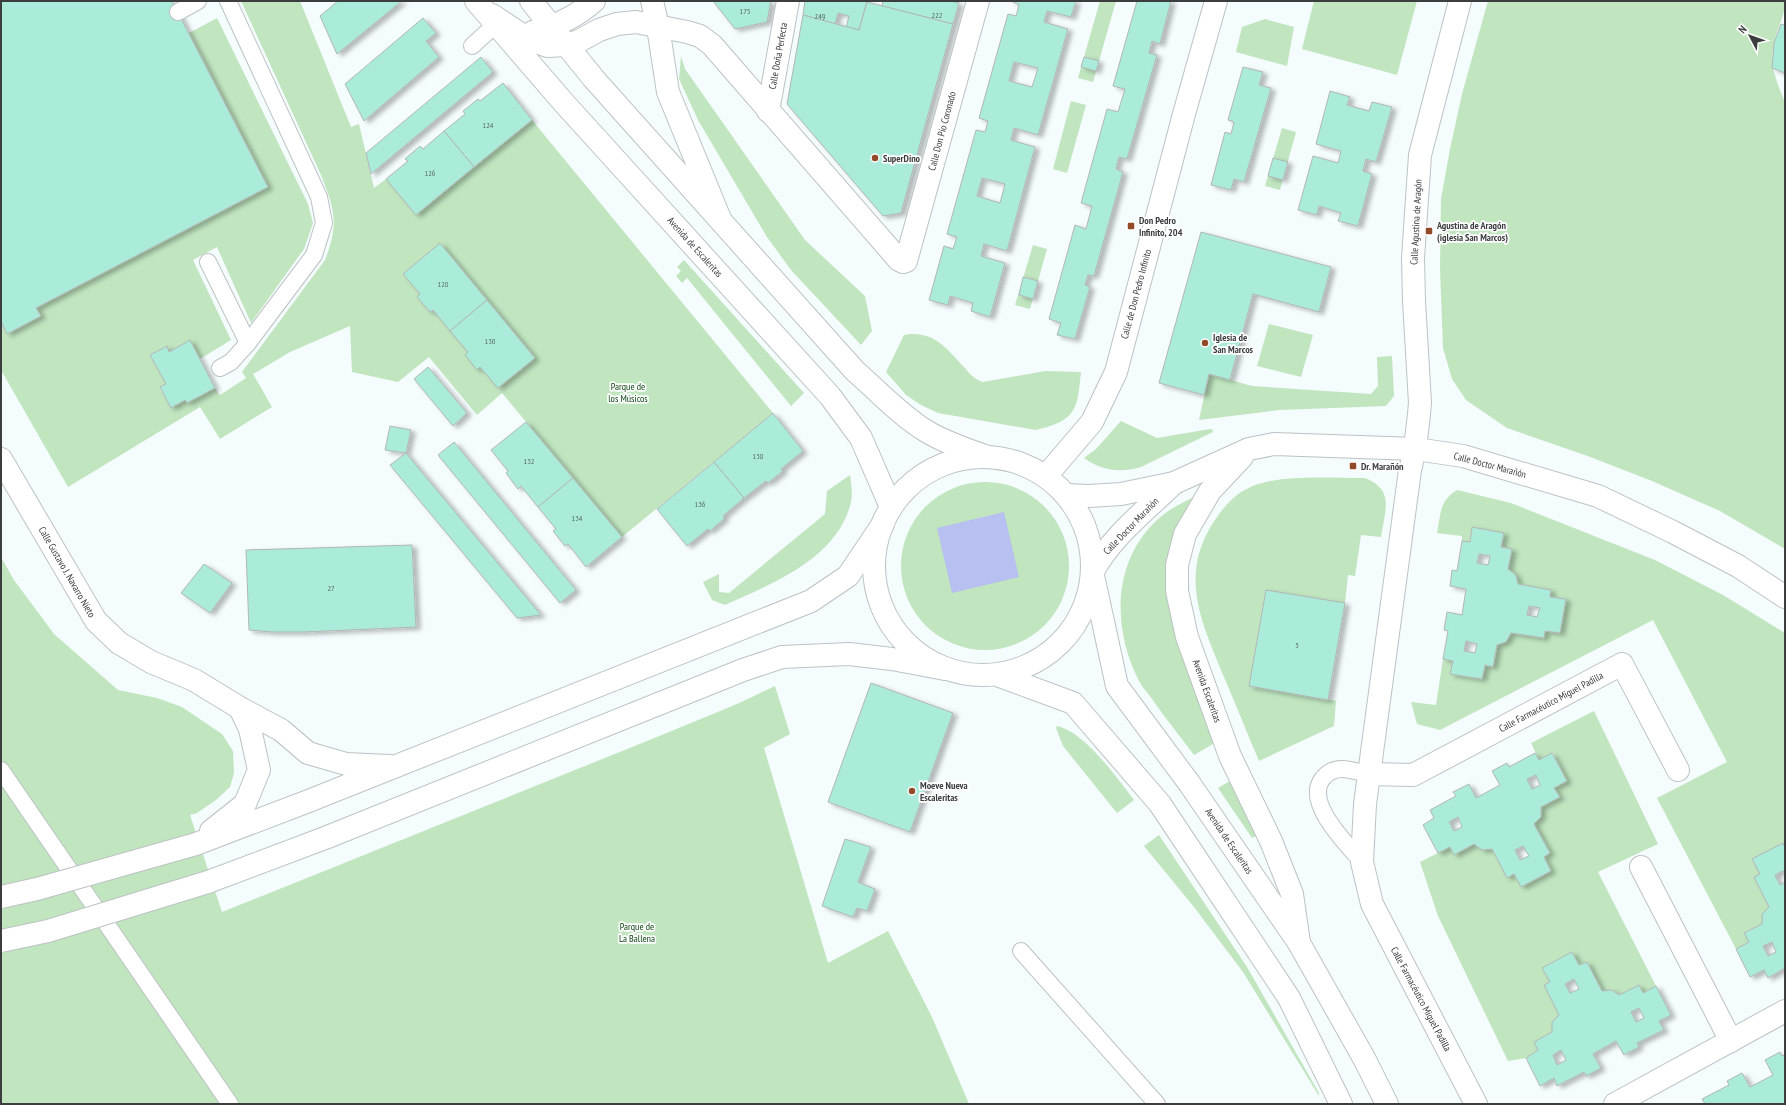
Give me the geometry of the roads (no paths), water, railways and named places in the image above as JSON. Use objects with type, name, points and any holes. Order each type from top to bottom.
[{"type":"street","name":"Avenida de Escaleritas","points":[[477,1],[564,103],[830,396],[861,438],[887,515]]},
{"type":"street","points":[[477,1],[496,18],[522,35],[548,46],[567,45],[580,41],[599,30],[617,24],[636,22],[700,36],[712,45],[768,111]]},
{"type":"street","points":[[1,940],[48,931],[208,882],[333,835],[736,673],[782,657],[849,654],[892,659],[962,674],[980,676],[997,675],[1022,669],[1044,657],[1063,641],[1078,621],[1088,598],[1092,573],[1090,545],[1082,518],[1066,495],[1046,476],[1018,462],[988,457],[946,442],[925,430],[898,409],[855,371],[594,78],[531,1]]},
{"type":"street","points":[[522,35],[552,27],[579,14],[594,1]]},
{"type":"street","points":[[652,1],[658,27],[668,92],[722,222]]},
{"type":"street","name":"Calle Doña Perfecta","points":[[768,111],[788,1]]},
{"type":"street","name":"Calle Don Pío Coronado","points":[[768,111],[900,260],[904,262],[906,261],[978,1]]},
{"type":"street","name":"Calle de Don Pedro Infinito","points":[[1046,476],[1092,422],[1116,372],[1184,114],[1216,1]]},
{"type":"street","name":"Calle Agustina de Aragón","points":[[1416,448],[1420,404],[1413,258],[1420,154],[1460,1]]},
{"type":"street","name":"Calle Doctor Marañón","points":[[1066,495],[1089,496],[1121,494],[1174,483],[1249,449],[1274,444],[1416,448],[1463,456],[1598,496],[1731,562],[1785,597]]},
{"type":"street","name":"Calle Farmacéutico Miguel Padilla","points":[[1416,448],[1410,470],[1365,804],[1362,862],[1372,904],[1476,1104]]},
{"type":"street","name":"Avenida Escaleritas","points":[[1249,449],[1210,491],[1185,534],[1177,565],[1177,591],[1188,638],[1230,756],[1271,841],[1292,894],[1299,943]]},
{"type":"street","points":[[1,897],[37,889],[196,844],[811,602],[848,576],[887,515],[917,480],[950,462],[988,457]]},
{"type":"street","name":"Calle Gustavo J. Navarro Nieto","points":[[1,459],[96,621],[119,643],[151,662],[194,680],[240,708],[282,730],[308,753],[346,764],[394,767]]},
{"type":"street","name":"Calle Doctor Marañón","points":[[1092,573],[1101,557],[1112,544],[1174,483]]},
{"type":"street","points":[[887,515],[876,545],[873,567],[876,589],[882,610],[893,629],[907,646],[925,659],[944,669]]},
{"type":"street","name":"Avenida de Escaleritas","points":[[1092,573],[1117,686],[1189,783],[1299,943],[1365,1060],[1387,1104]]},
{"type":"street","name":"Calle Farmacéutico Miguel Padilla","points":[[1369,774],[1413,775],[1622,664],[1678,770]]},
{"type":"street","points":[[997,675],[1073,704],[1160,804],[1289,998],[1341,1104]]},
{"type":"street","points":[[196,844],[245,804],[259,770],[250,730],[240,708]]},
{"type":"street","points":[[1641,867],[1731,1041]]},
{"type":"street","points":[[1615,1104],[1785,1011]]},
{"type":"lane","points":[[178,12],[198,1]]},
{"type":"lane","points":[[220,368],[231,362],[248,344],[314,255],[324,223],[319,197],[228,1]]},
{"type":"lane","points":[[472,46],[496,24]]},
{"type":"lane","points":[[208,262],[248,344]]},
{"type":"lane","points":[[1362,862],[1329,822],[1319,800],[1318,792],[1319,782],[1328,772],[1341,769],[1369,774]]},
{"type":"lane","points":[[1,770],[230,1104]]},
{"type":"lane","points":[[1021,951],[1157,1104]]},
{"type":"water","points":[[1004,512],[1019,577],[952,593],[937,528]]},
{"type":"place","name":"SuperDino","points":[[875,158]]},
{"type":"place","name":"Don Pedro Infinito, 204","points":[[1131,226]]},
{"type":"place","name":"Agustina de Aragón (iglesia San Marcos)","points":[[1429,231]]},
{"type":"place","name":"Iglesia de San Marcos","points":[[1205,343]]},
{"type":"place","name":"Dr. Marañón","points":[[1353,466]]},
{"type":"place","name":"Moeve Nueva Escaleritas","points":[[912,791]]},
{"type":"park label","name":"Parque de los Músicos","points":[[628,392]]},
{"type":"park label","name":"Parque de La Ballena","points":[[637,932]]}]
